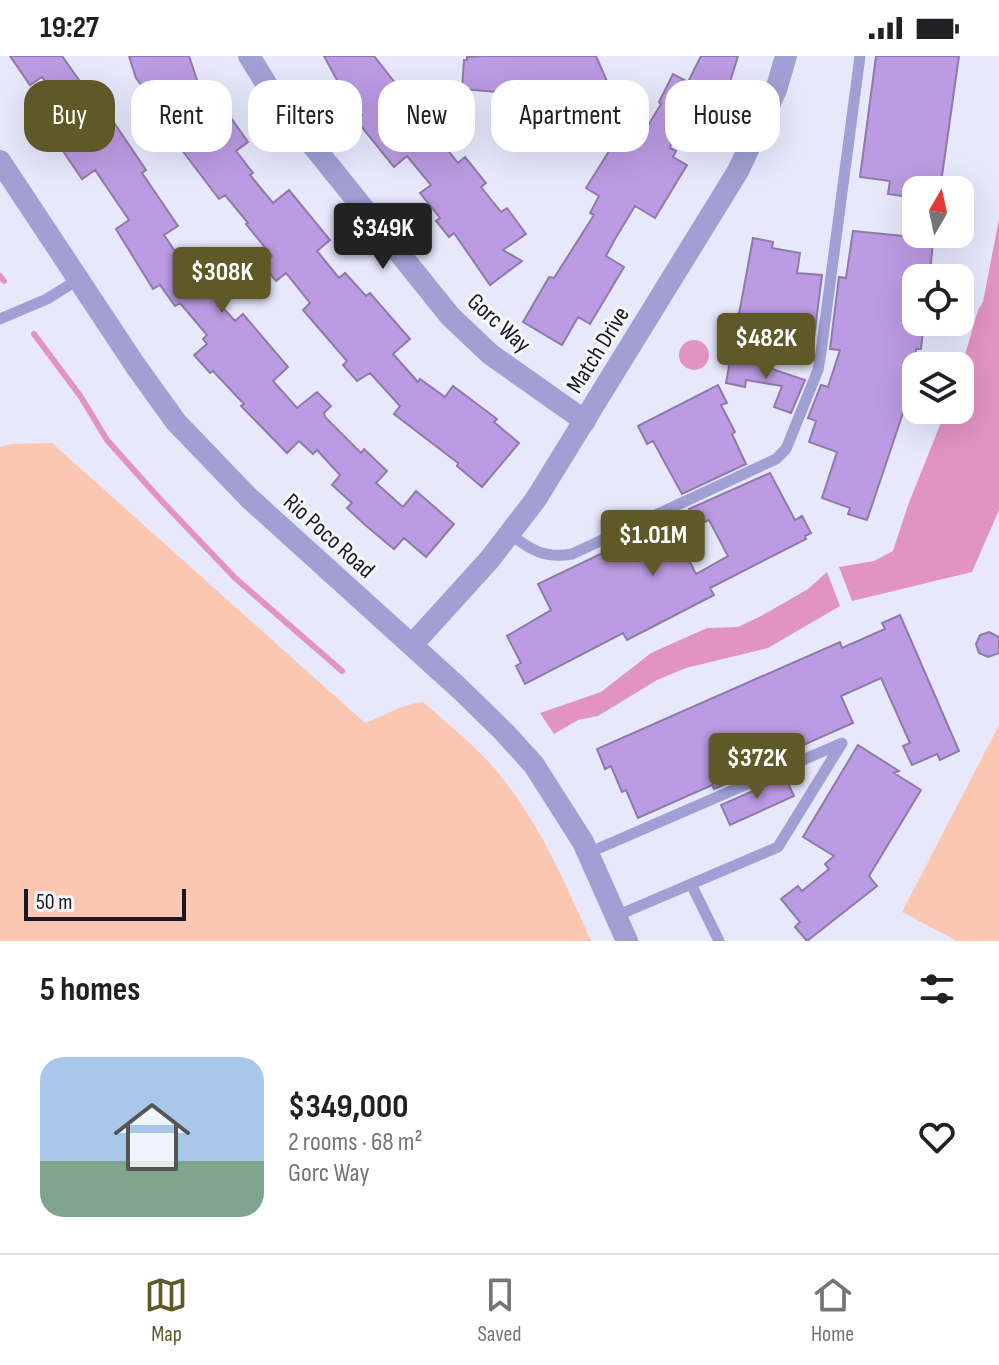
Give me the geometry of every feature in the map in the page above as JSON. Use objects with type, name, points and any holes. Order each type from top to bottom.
[{"type":"street","name":"Gorc Way","points":[[249,56],[277,101],[450,316],[490,354],[585,421]]},
{"type":"street","name":"Match Drive","points":[[412,645],[510,534],[536,499],[738,171],[776,90],[786,56]]},
{"type":"street","name":"Rio Poco Road","points":[[0,161],[152,388],[195,442],[249,498],[412,645],[504,732],[534,765],[588,853],[627,941]]},
{"type":"lane","points":[[510,534],[542,555],[555,557],[572,554],[776,459],[786,449],[820,361],[860,56]]},
{"type":"lane","points":[[0,319],[47,299],[79,279]]},
{"type":"lane","points":[[588,853],[842,743],[778,847],[616,916]]},
{"type":"lane","points":[[691,884],[719,941]]},
{"type":"shaded area","points":[[999,219],[999,510],[972,572],[852,601],[839,567],[874,561],[893,551],[940,424],[974,424],[974,352],[966,352],[970,336],[974,336],[974,324],[983,302]]},
{"type":"shaded area","points":[[694,340],[700,341],[708,349],[708,361],[700,369],[694,370],[688,369],[680,361],[679,355],[680,349],[688,341]]},
{"type":"shaded area","points":[[52,443],[365,723],[423,702],[469,743],[495,769],[537,830],[591,941],[0,941],[0,447]]},
{"type":"shaded area","points":[[827,572],[840,606],[768,648],[686,668],[657,680],[598,716],[578,720],[554,734],[540,713],[601,692],[651,653],[707,628],[738,627],[761,616],[808,589]]},
{"type":"shaded area","points":[[999,725],[999,941],[957,941],[902,912]]},
{"type":"building","points":[[10,56],[62,56],[79,80],[44,80],[42,77],[27,80]]},
{"type":"building","points":[[129,56],[189,56],[197,80],[138,80]]},
{"type":"building","points":[[324,56],[374,56],[393,80],[378,80],[378,147],[362,127],[362,80],[337,80]]},
{"type":"building","points":[[596,56],[606,80],[491,80],[491,91],[475,90],[475,80],[463,80],[467,57]]},
{"type":"building","points":[[701,56],[738,56],[731,80],[689,80]]},
{"type":"building","points":[[876,56],[959,56],[942,176],[902,176],[902,196],[888,194],[890,181],[860,177]]},
{"type":"building","points":[[673,74],[684,80],[670,80]]},
{"type":"building","points":[[665,90],[665,152],[676,152],[673,157],[687,165],[655,218],[635,206],[606,256],[624,267],[590,324],[578,317],[562,345],[523,322],[549,277],[554,278],[594,215],[590,213],[599,196],[586,188],[609,152],[649,152],[649,124],[661,104],[659,102]]},
{"type":"building","points":[[232,119],[248,142],[236,151],[253,173],[250,175],[273,203],[289,190],[330,240],[317,251],[339,278],[345,273],[366,296],[370,293],[410,339],[393,354],[418,382],[420,379],[445,397],[453,386],[497,419],[494,422],[519,443],[482,487],[457,466],[458,463],[394,414],[400,406],[370,373],[357,381],[343,365],[347,361],[303,310],[310,303],[286,273],[276,281],[262,264],[272,256],[225,195],[219,199],[183,152],[232,152]]},
{"type":"building","points":[[115,124],[146,170],[142,173],[178,226],[164,235],[183,263],[204,248],[222,275],[204,287],[235,321],[243,314],[288,367],[273,381],[297,408],[317,392],[331,406],[324,413],[325,417],[361,453],[364,449],[387,471],[376,483],[403,507],[416,491],[454,524],[426,557],[404,538],[394,549],[364,524],[347,508],[352,503],[332,485],[340,475],[317,450],[313,454],[299,441],[287,453],[241,406],[244,404],[213,371],[210,373],[194,355],[207,344],[203,339],[207,335],[180,303],[175,306],[160,285],[153,289],[116,229],[129,220],[95,170],[82,179],[64,152],[115,152]]},
{"type":"building","points":[[382,152],[449,152],[458,163],[465,157],[486,183],[481,187],[501,212],[507,208],[526,234],[503,250],[522,261],[490,285],[454,233],[449,237],[436,221],[440,218],[420,193],[431,185],[407,156],[394,167]]},
{"type":"building","points":[[853,231],[902,236],[902,248],[932,248],[931,264],[902,264],[902,336],[922,336],[921,349],[902,352],[902,416],[867,520],[848,514],[850,508],[822,498],[837,452],[809,442],[816,421],[808,418],[821,385],[828,387],[840,350],[830,349],[839,277],[846,278]]},
{"type":"building","points":[[753,238],[773,242],[772,248],[800,253],[797,273],[822,275],[813,346],[735,336]]},
{"type":"building","points":[[731,355],[805,380],[791,413],[774,407],[782,386],[746,380],[745,387],[726,383]]},
{"type":"building","points":[[718,385],[727,403],[721,405],[746,464],[682,494],[653,441],[647,444],[638,426]]},
{"type":"building","points":[[770,473],[795,520],[802,516],[811,533],[805,536],[806,539],[710,588],[714,595],[627,640],[623,633],[525,684],[516,666],[521,663],[507,636],[551,610],[538,584],[669,521],[696,574],[728,556],[709,520],[697,525],[689,509]]},
{"type":"building","points":[[900,615],[959,751],[940,760],[937,754],[912,765],[903,746],[910,743],[881,678],[841,696],[853,723],[776,757],[778,761],[714,789],[712,785],[638,818],[611,766],[605,769],[597,749],[840,642],[842,648],[885,629],[882,623]]},
{"type":"building","points":[[989,632],[999,637],[999,653],[988,657],[979,653],[976,644],[980,635]]},
{"type":"building","points":[[858,745],[899,771],[894,773],[921,790],[869,876],[877,886],[807,941],[795,927],[800,922],[781,899],[798,886],[802,891],[829,869],[825,864],[834,856],[803,837]]},
{"type":"building","points":[[785,777],[794,796],[730,825],[721,805]]},
{"type":"waterway","points":[[0,276],[4,281]]},
{"type":"waterway","points":[[34,334],[81,397],[107,440],[158,497],[235,578],[342,671]]}]
